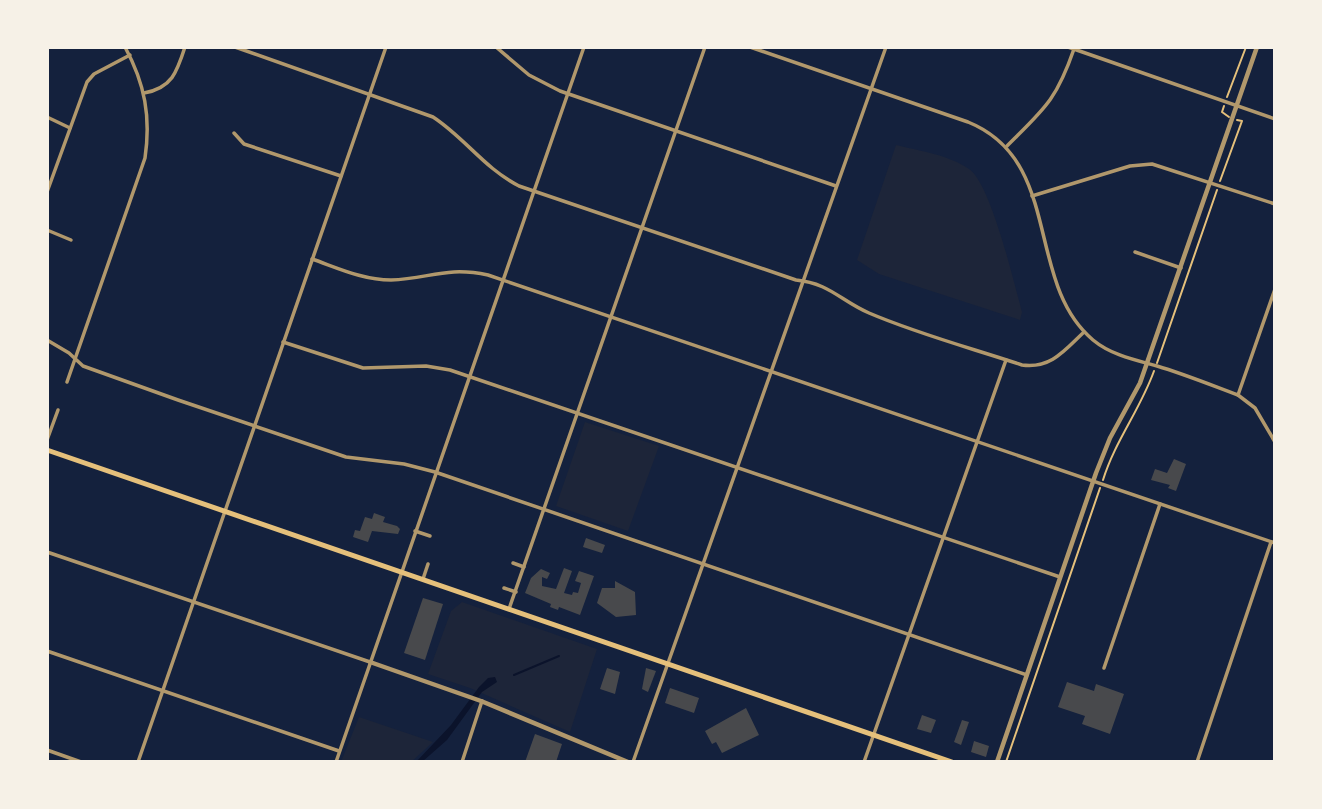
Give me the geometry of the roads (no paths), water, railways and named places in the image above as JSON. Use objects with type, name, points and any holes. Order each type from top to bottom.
[{"type":"main road","points":[[47,450],[952,762]]},
{"type":"street","points":[[66,382],[76,360],[145,158],[149,117],[144,93],[125,47]]},
{"type":"street","points":[[144,93],[163,88],[172,81],[186,47]]},
{"type":"street","points":[[235,47],[433,117],[457,135],[494,172],[533,191],[828,288],[883,318],[1006,360],[1035,367],[1044,365],[1055,359],[1084,331]]},
{"type":"street","points":[[138,762],[386,47]]},
{"type":"street","points":[[496,47],[529,75],[567,94],[836,186]]},
{"type":"street","points":[[335,762],[584,47]]},
{"type":"street","points":[[509,609],[705,47]]},
{"type":"street","points":[[750,47],[974,124],[1006,146],[1024,171],[1063,296],[1075,321],[1084,331],[1110,351],[1238,395],[1255,408],[1275,442]]},
{"type":"street","points":[[47,552],[482,701],[631,762],[886,47]]},
{"type":"street","points":[[1068,47],[1275,119]]},
{"type":"street","points":[[997,762],[1093,481],[1110,438],[1135,397],[1257,47]]},
{"type":"street","points":[[1006,146],[1051,103],[1059,91],[1074,49]]},
{"type":"street","points":[[47,192],[87,82],[94,74],[130,55]]},
{"type":"street","points":[[47,117],[70,128]]},
{"type":"street","points":[[234,133],[244,144],[341,176]]},
{"type":"street","points":[[1032,196],[1130,166],[1152,164],[1275,204]]},
{"type":"street","points":[[47,230],[71,240]]},
{"type":"street","points":[[1135,251],[1181,268]]},
{"type":"street","points":[[312,259],[354,274],[380,279],[406,279],[453,270],[503,279],[1273,542],[1197,762]]},
{"type":"street","points":[[1238,395],[1275,289]]},
{"type":"street","points":[[47,340],[83,366],[346,457],[404,464],[435,472],[1027,675]]},
{"type":"street","points":[[283,342],[363,368],[426,366],[469,376],[1060,577]]},
{"type":"street","points":[[864,762],[1006,360]]},
{"type":"street","points":[[47,440],[58,410]]},
{"type":"street","points":[[1104,668],[1160,504]]},
{"type":"street","points":[[415,531],[430,536]]},
{"type":"street","points":[[513,563],[524,567]]},
{"type":"street","points":[[422,580],[428,565]]},
{"type":"street","points":[[504,588],[516,592]]},
{"type":"street","points":[[47,651],[339,751]]},
{"type":"street","points":[[461,762],[482,701]]},
{"type":"street","points":[[47,750],[81,762]]},
{"type":"waterway","points":[[514,675],[559,656]]}]
